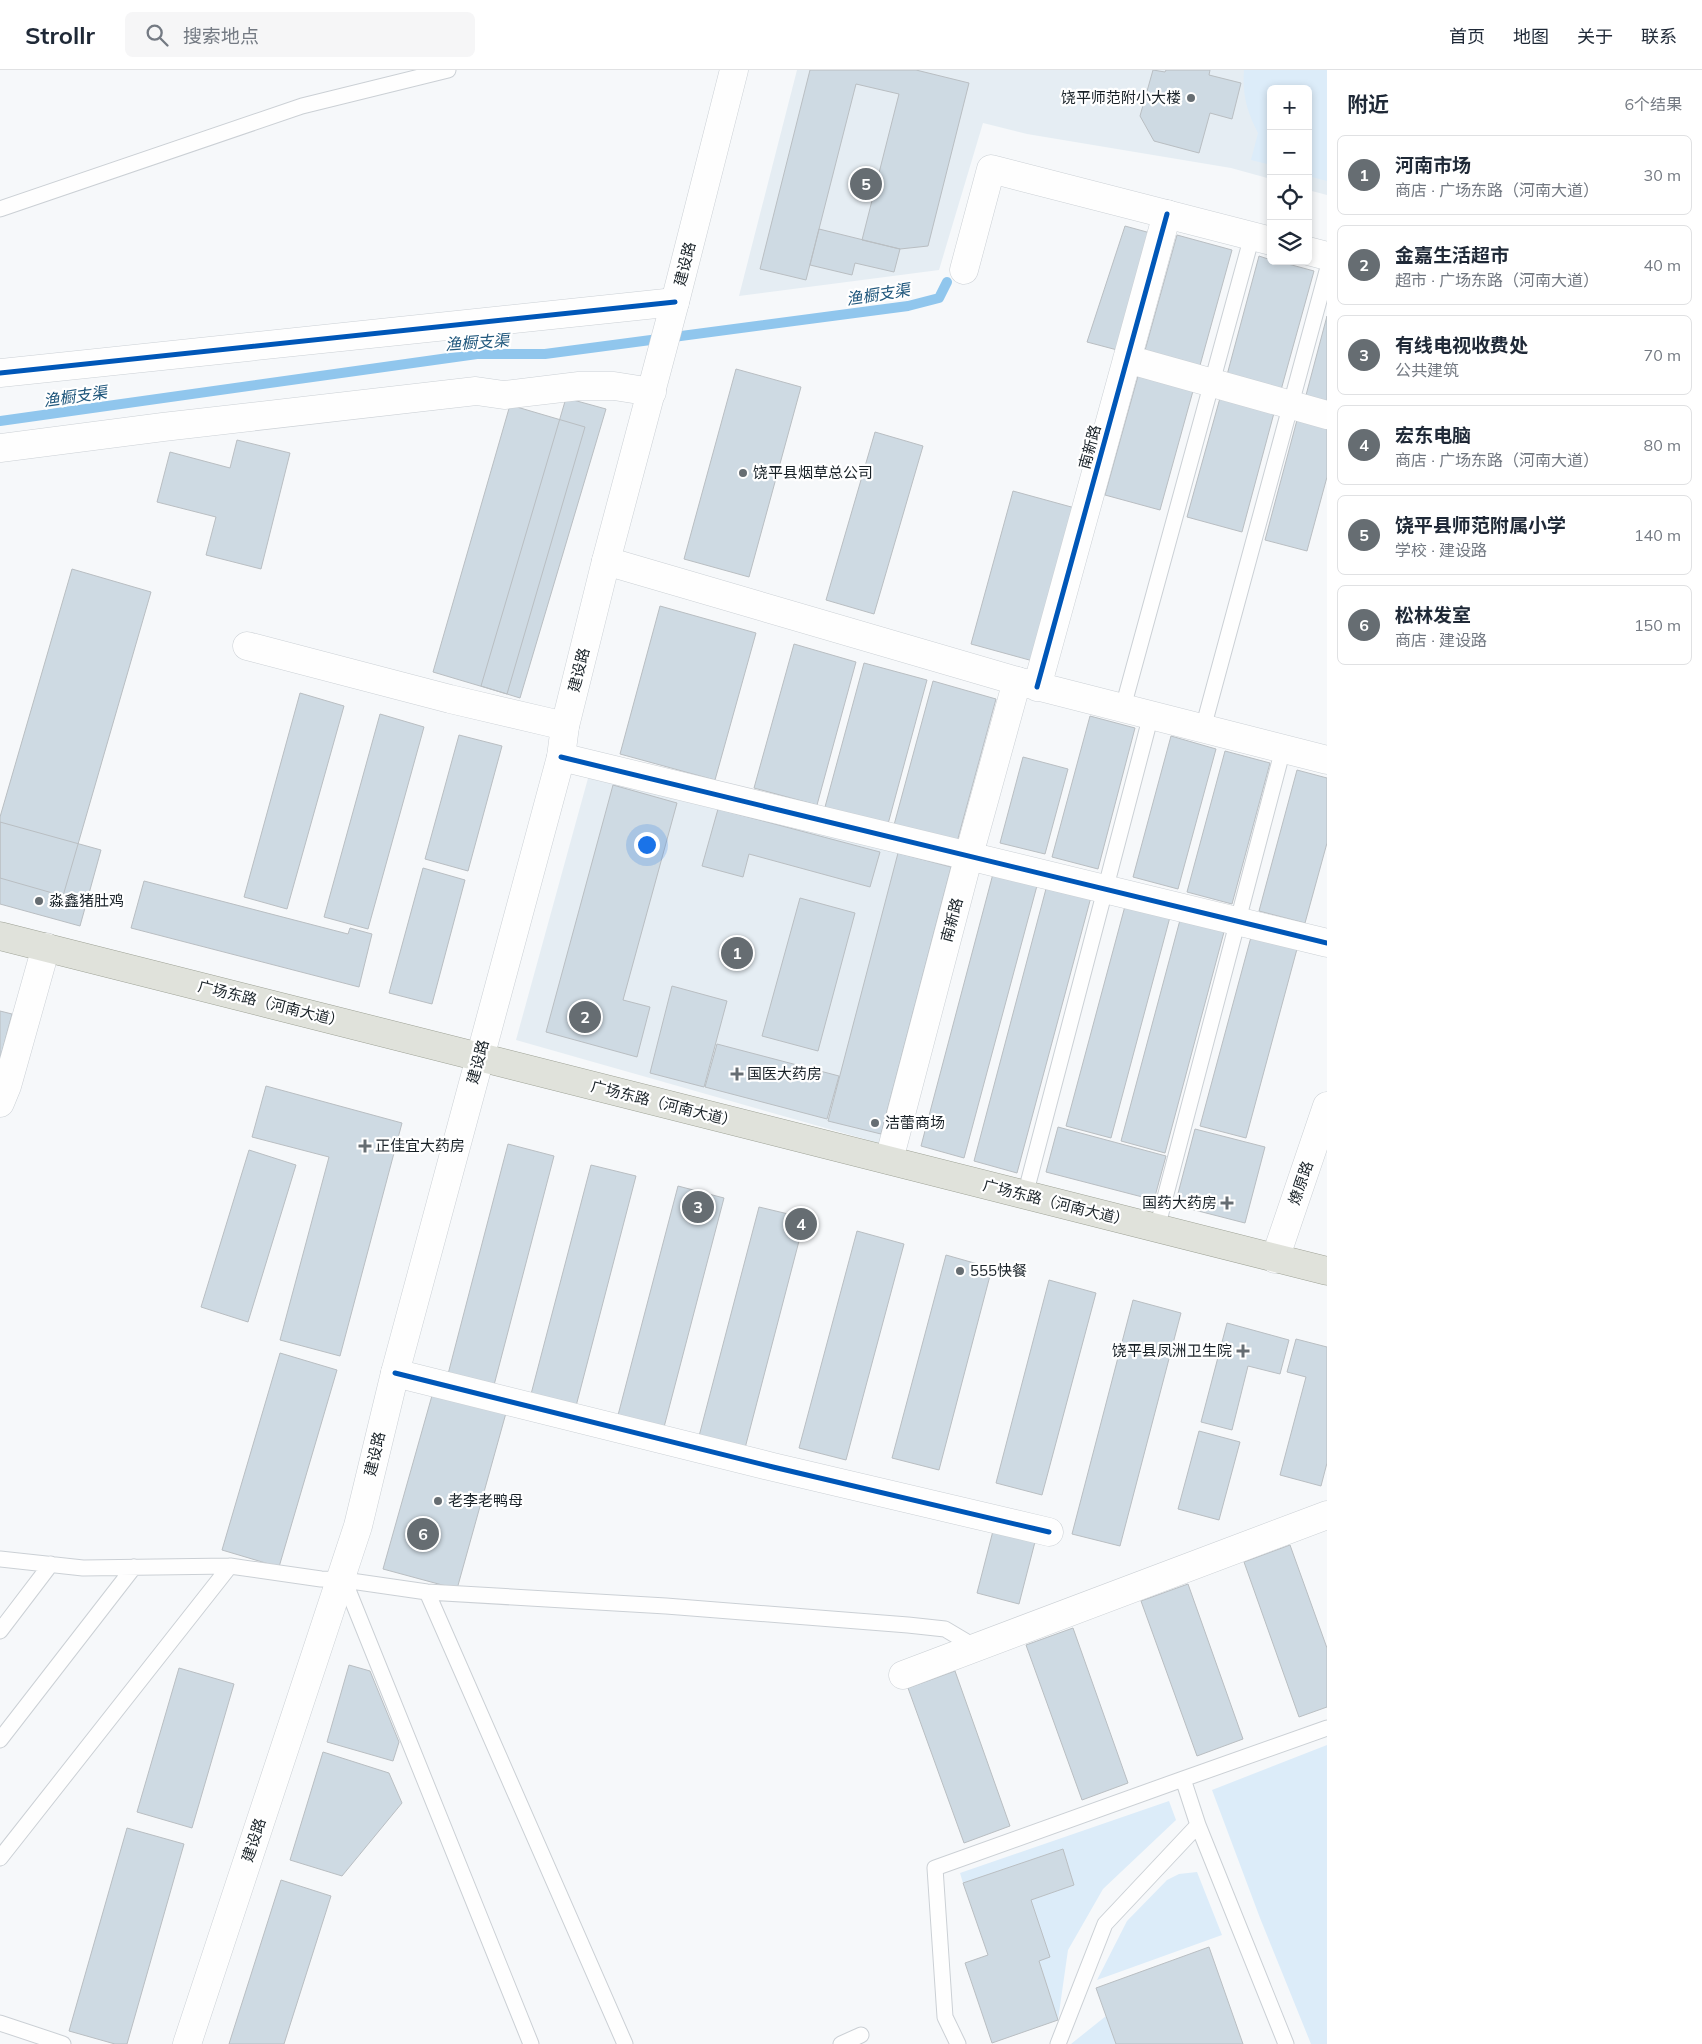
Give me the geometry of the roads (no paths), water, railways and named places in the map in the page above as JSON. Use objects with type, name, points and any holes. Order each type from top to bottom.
[{"type":"main road","name":"广场东路（河南大道）","points":[[0,936],[1327,1272]]},
{"type":"street","name":"建设路","points":[[187,2044],[358,1526],[395,1373],[562,756],[564,726],[606,561],[676,302],[734,70]]},
{"type":"street","points":[[964,270],[991,169],[1261,239]]},
{"type":"street","name":"南新路","points":[[889,1160],[969,855],[1027,684],[1127,359],[1167,214]]},
{"type":"street","points":[[1312,252],[1327,256]]},
{"type":"street","points":[[0,373],[676,302]]},
{"type":"street","points":[[1127,359],[1327,415]]},
{"type":"street","points":[[0,448],[162,426],[476,391],[504,395],[579,386],[614,386],[652,392]]},
{"type":"street","points":[[606,561],[1027,684],[1327,760]]},
{"type":"street","points":[[247,646],[450,699],[564,726]]},
{"type":"street","points":[[562,756],[1327,944]]},
{"type":"street","points":[[0,1103],[7,1086],[46,947]]},
{"type":"street","name":"燎原路","points":[[1275,1259],[1327,1106]]},
{"type":"street","points":[[395,1373],[773,1467],[1049,1532]]},
{"type":"street","points":[[903,1675],[1327,1514]]},
{"type":"lane","points":[[0,209],[302,106],[448,70]]},
{"type":"lane","points":[[1123,707],[1211,383],[1261,239]]},
{"type":"lane","points":[[1203,728],[1327,271]]},
{"type":"lane","points":[[1025,1196],[1151,715]]},
{"type":"lane","points":[[1157,1228],[1283,749]]},
{"type":"lane","points":[[0,1559],[83,1568],[230,1566],[427,1592],[666,1606],[908,1625],[945,1629],[977,1648]]},
{"type":"lane","points":[[0,1631],[51,1564]]},
{"type":"lane","points":[[0,1858],[230,1566]]},
{"type":"lane","points":[[0,1740],[134,1567]]},
{"type":"lane","points":[[344,1580],[531,2044]]},
{"type":"lane","points":[[427,1592],[625,2044]]},
{"type":"lane","points":[[958,2044],[945,2017],[935,1868],[1327,1728]]},
{"type":"lane","points":[[1183,1779],[1198,1825],[1286,2044]]},
{"type":"lane","points":[[1058,2044],[1105,1924],[1198,1825]]},
{"type":"lane","points":[[0,2023],[63,2044]]},
{"type":"lane","points":[[841,2044],[861,2035]]},
{"type":"waterway","name":"渔橱支渠","points":[[0,421],[477,354],[545,354],[908,306],[939,298],[947,282]]},
{"type":"place","name":"饶平师范附小大楼","points":[[1191,98]]},
{"type":"place","name":"饶平县师范附属小学","points":[[866,184]]},
{"type":"place","name":"饶平县烟草总公司","points":[[743,473]]},
{"type":"place","name":"淼鑫猪肚鸡","points":[[39,901]]},
{"type":"place","name":"河南市场","points":[[737,953]]},
{"type":"place","name":"金嘉生活超市","points":[[585,1017]]},
{"type":"place","name":"国医大药房","points":[[737,1074]]},
{"type":"place","name":"洁蕾商场","points":[[875,1123]]},
{"type":"place","name":"正佳宜大药房","points":[[365,1146]]},
{"type":"place","name":"国药大药房","points":[[1227,1203]]},
{"type":"place","name":"有线电视收费处","points":[[698,1207]]},
{"type":"place","name":"宏东电脑","points":[[801,1224]]},
{"type":"place","name":"555快餐","points":[[960,1271]]},
{"type":"place","name":"饶平县凤洲卫生院","points":[[1243,1351]]},
{"type":"place","name":"老李老鸭母","points":[[438,1501]]},
{"type":"place","name":"松林发室","points":[[423,1534]]}]
